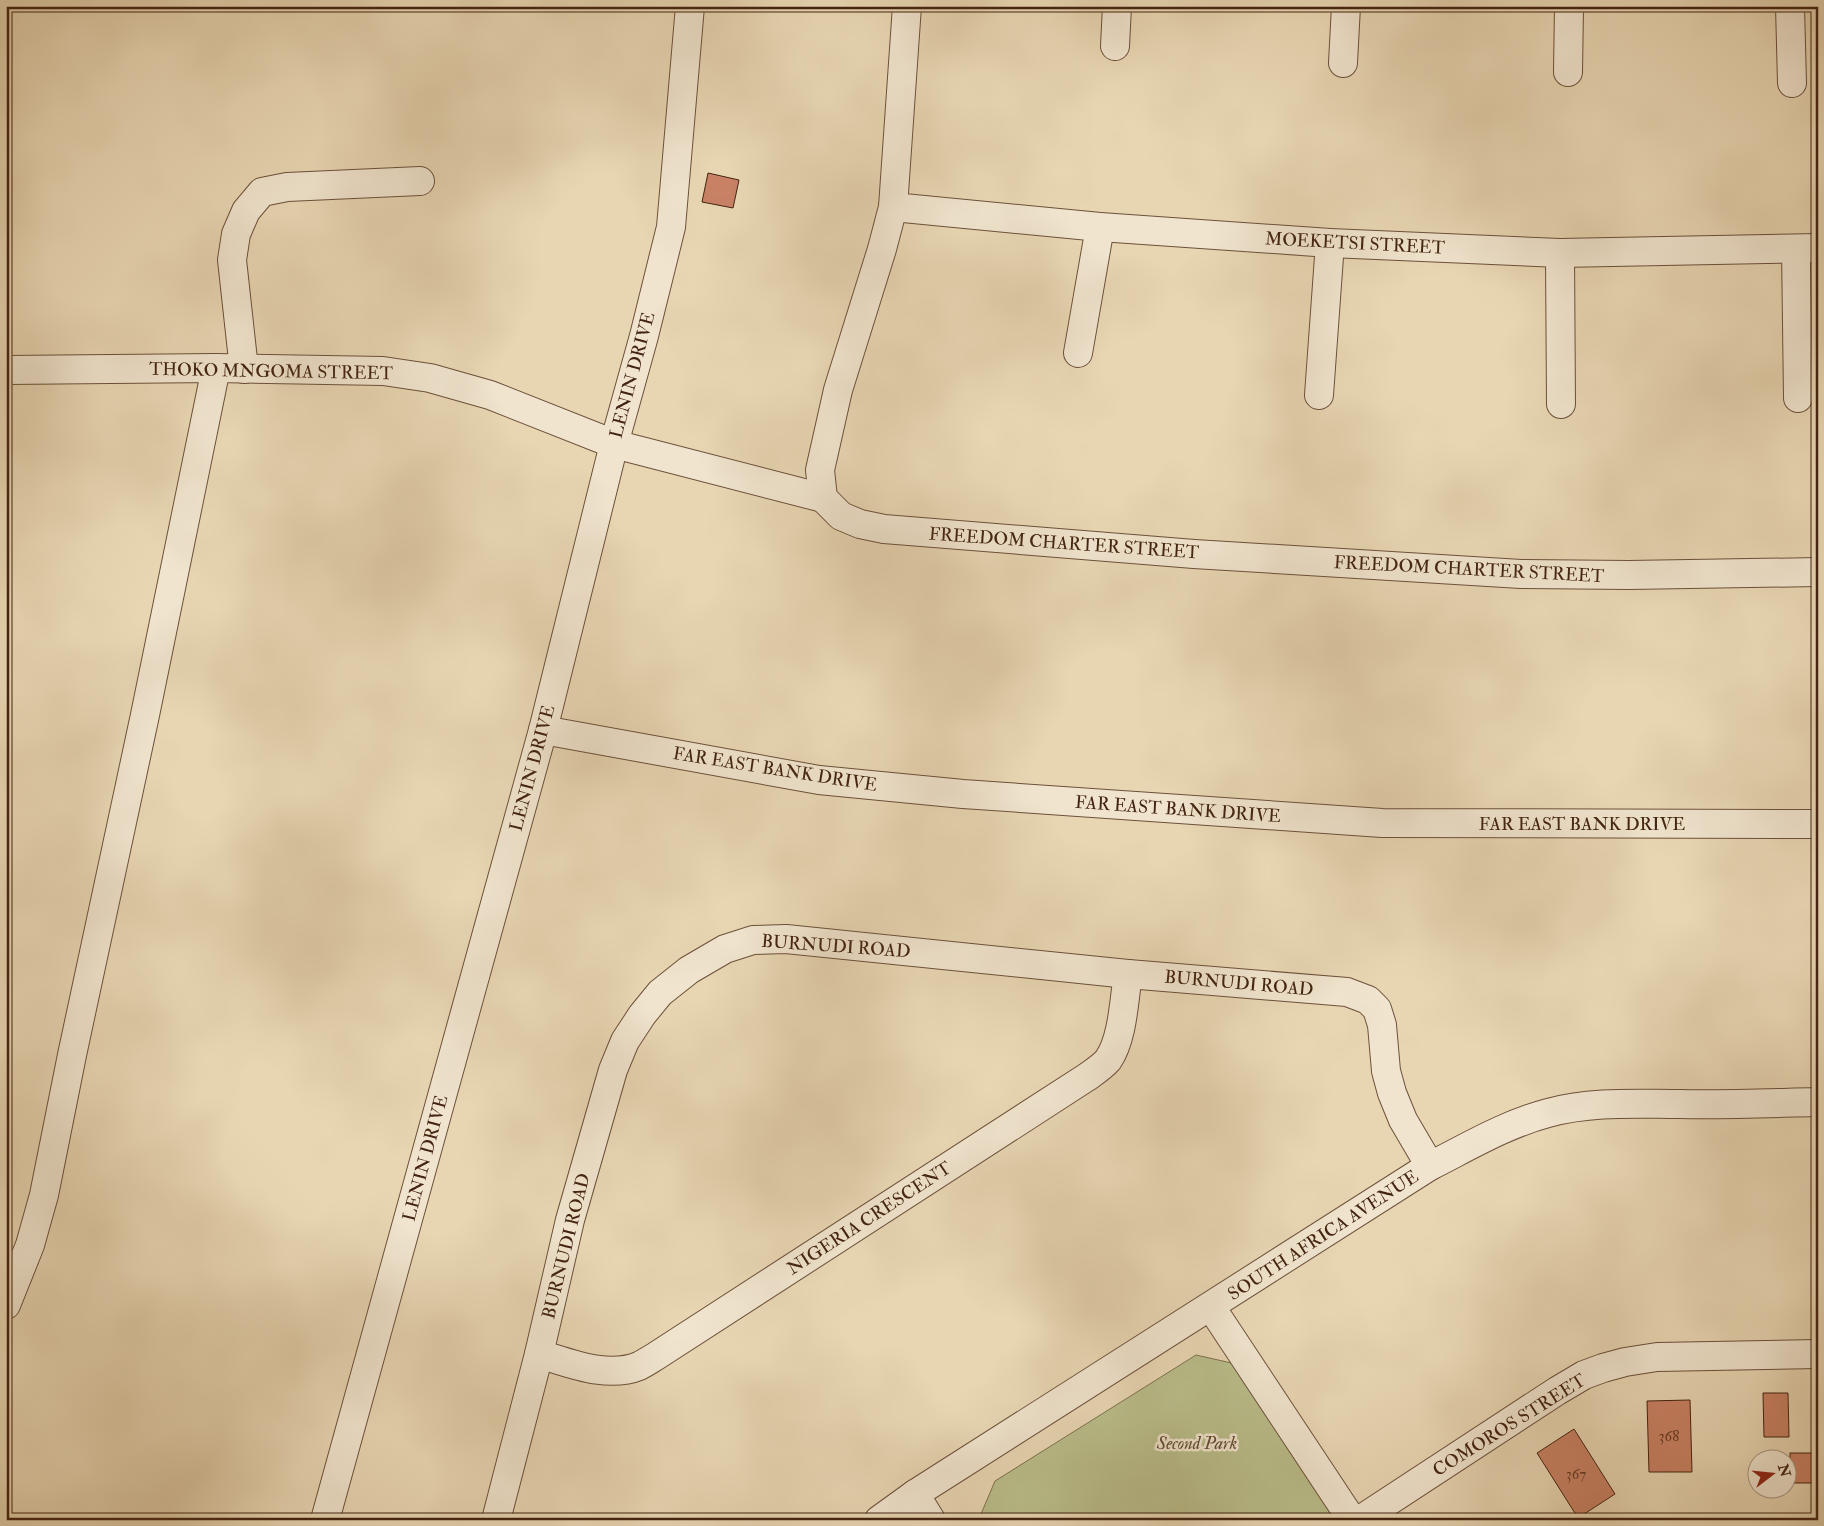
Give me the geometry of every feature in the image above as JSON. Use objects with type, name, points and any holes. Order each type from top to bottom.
[{"type":"street","name":"LENIN DRIVE","points":[[325,1520],[543,730],[614,444],[644,336],[671,227],[690,6]]},
{"type":"street","points":[[823,498],[820,470],[838,390],[882,249],[893,207],[907,6]]},
{"type":"street","points":[[1115,46],[1117,6]]},
{"type":"street","points":[[1343,63],[1346,6]]},
{"type":"street","points":[[1568,72],[1569,6]]},
{"type":"street","points":[[1790,6],[1792,83]]},
{"type":"street","points":[[244,369],[232,260],[236,234],[246,211],[262,192],[288,187],[420,181]]},
{"type":"street","name":"MOEKETSI STREET","points":[[893,207],[1100,226],[1330,243],[1560,253],[1807,249]]},
{"type":"street","points":[[1078,353],[1100,226]]},
{"type":"street","points":[[1319,395],[1330,243]]},
{"type":"street","points":[[1798,398],[1807,249]]},
{"type":"street","points":[[1560,253],[1561,404]]},
{"type":"street","name":"THOKO MNGOMA STREET","points":[[6,370],[216,368],[383,371],[430,378],[490,395],[614,444],[823,498]]},
{"type":"street","points":[[6,1305],[30,1245],[44,1195],[216,368]]},
{"type":"street","name":"FREEDOM CHARTER STREET","points":[[823,498],[841,516],[860,524],[884,530],[1165,552],[1521,574],[1630,575],[1818,572]]},
{"type":"street","name":"FAR EAST BANK DRIVE","points":[[543,730],[819,780],[973,794],[1382,823],[1818,824]]},
{"type":"street","name":"BURNUDI ROAD","points":[[496,1520],[539,1354],[570,1220],[613,1070],[625,1041],[642,1014],[660,993],[689,970],[725,949],[753,940],[786,939],[1128,974],[1347,992],[1368,1000],[1377,1009],[1382,1024],[1386,1071],[1392,1093],[1403,1120],[1430,1166]]},
{"type":"street","name":"NIGERIA CRESCENT","points":[[539,1354],[595,1369],[614,1371],[638,1366],[673,1346],[1102,1066],[1109,1058],[1118,1038],[1128,974]]},
{"type":"street","name":"SOUTH AFRICA AVENUE","points":[[880,1520],[915,1494],[1430,1166],[1510,1125],[1548,1112],[1588,1106],[1636,1103],[1818,1102]]},
{"type":"street","points":[[1211,1307],[1352,1520]]},
{"type":"street","name":"COMOROS STREET","points":[[1360,1520],[1557,1391],[1590,1373],[1625,1362],[1657,1357],[1818,1354]]},
{"type":"street","points":[[915,1494],[931,1520]]},
{"type":"green space","name":"Second Park","points":[[1196,1355],[1236,1364],[1338,1520],[984,1520],[981,1514],[995,1481]]},
{"type":"building","points":[[708,173],[739,180],[733,208],[702,202]]},
{"type":"building","points":[[1763,1393],[1788,1393],[1789,1437],[1764,1437]]},
{"type":"building","points":[[1690,1400],[1692,1472],[1649,1472],[1647,1401]]},
{"type":"building","points":[[1574,1429],[1615,1494],[1578,1518],[1537,1453]]},
{"type":"building","points":[[1796,1453],[1818,1453],[1818,1483],[1796,1483]]}]
